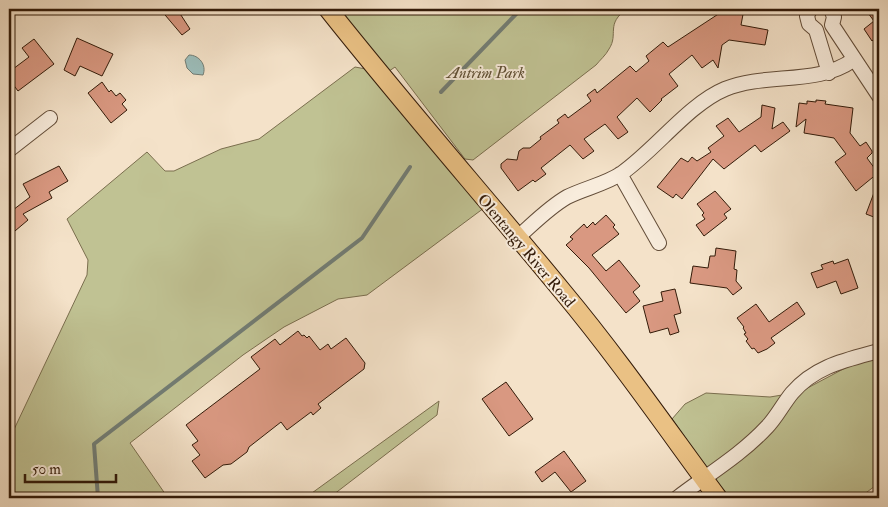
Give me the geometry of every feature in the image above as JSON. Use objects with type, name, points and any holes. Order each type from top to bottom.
[{"type":"main road","name":"Olentangy River Road","points":[[328,9],[564,293],[626,372],[718,498]]},
{"type":"street","points":[[810,9],[807,16],[809,24],[816,30],[829,72]]},
{"type":"street","points":[[831,9],[834,17],[832,25],[853,60],[879,96]]},
{"type":"street","points":[[517,238],[552,206],[620,174],[641,159],[696,108],[725,89],[764,78],[829,72],[853,60]]},
{"type":"street","points":[[9,150],[50,118]]},
{"type":"street","points":[[620,174],[659,243]]},
{"type":"street","points":[[677,498],[732,458],[768,426],[792,392],[810,375],[845,360],[879,351]]},
{"type":"green space","name":"Antrim Park","points":[[328,9],[627,9],[616,19],[612,44],[596,65],[473,160],[465,159],[395,67],[382,76]]},
{"type":"green space","points":[[355,67],[366,69],[484,208],[367,295],[338,299],[284,327],[243,355],[130,443],[168,498],[9,498],[9,440],[87,275],[88,260],[67,219],[147,152],[165,171],[174,171],[221,149],[259,139]]},
{"type":"green space","points":[[879,350],[879,483],[859,498],[728,498],[672,419],[685,404],[706,393],[770,397],[800,392]]},
{"type":"green space","points":[[439,401],[437,415],[329,498],[305,498]]},
{"type":"water","points":[[189,55],[193,55],[201,61],[204,68],[203,75],[193,74],[187,68],[185,60]]},
{"type":"building","points":[[160,9],[177,9],[190,29],[182,35]]},
{"type":"building","points":[[726,9],[744,9],[741,25],[768,30],[765,45],[729,40],[722,45],[718,68],[713,60],[702,68],[692,55],[669,74],[678,86],[661,99],[650,112],[637,98],[617,117],[628,132],[618,139],[605,124],[584,139],[594,151],[583,159],[570,145],[541,168],[546,174],[535,182],[533,180],[518,191],[501,168],[501,164],[507,159],[517,160],[519,151],[523,148],[530,148],[541,139],[540,137],[559,123],[557,120],[565,114],[568,118],[591,101],[587,95],[595,89],[597,93],[630,66],[636,72],[649,61],[646,56],[663,42],[668,47]]},
{"type":"building","points":[[865,9],[879,9],[879,35],[872,41],[864,29],[874,21]]},
{"type":"building","points":[[77,38],[113,54],[102,76],[80,66],[75,76],[64,70]]},
{"type":"building","points":[[34,39],[54,64],[18,91],[9,79],[9,72],[29,57],[22,48]]},
{"type":"building","points":[[102,82],[109,92],[111,90],[116,96],[120,93],[126,100],[122,104],[127,110],[111,123],[88,93]]},
{"type":"building","points":[[816,100],[826,101],[825,104],[853,108],[850,133],[860,146],[866,142],[872,151],[867,158],[878,173],[856,191],[835,162],[846,154],[834,138],[804,133],[806,119],[796,127],[799,103],[807,104],[807,101],[816,102]]},
{"type":"building","points":[[762,105],[775,108],[772,129],[783,122],[790,131],[761,152],[755,145],[724,169],[713,159],[682,199],[676,194],[673,198],[657,187],[681,158],[688,162],[692,157],[697,161],[711,152],[708,148],[724,136],[716,126],[728,118],[739,132],[761,117]]},
{"type":"building","points":[[59,166],[68,181],[49,192],[52,198],[23,214],[28,220],[9,236],[9,213],[30,197],[23,184]]},
{"type":"building","points":[[879,182],[879,219],[866,214]]},
{"type":"building","points":[[715,191],[731,209],[724,214],[727,218],[704,236],[696,225],[705,219],[702,215],[704,213],[697,204]]},
{"type":"building","points":[[606,215],[615,225],[613,227],[619,234],[592,255],[606,271],[619,260],[640,286],[633,292],[640,301],[626,313],[589,268],[566,245],[573,239],[570,237],[584,224],[587,228],[593,222],[595,225]]},
{"type":"building","points":[[716,248],[736,251],[734,269],[737,270],[736,281],[742,288],[733,295],[727,288],[690,283],[693,266],[708,268],[710,256],[715,256]]},
{"type":"building","points":[[848,259],[858,288],[841,294],[836,281],[817,288],[811,273],[823,269],[821,265],[833,261],[834,264]]},
{"type":"building","points":[[675,289],[681,313],[674,315],[679,332],[670,335],[668,328],[650,333],[643,306],[663,301],[661,292]]},
{"type":"building","points":[[797,302],[805,314],[771,338],[775,343],[767,349],[758,353],[754,348],[752,349],[746,341],[748,339],[744,334],[746,333],[744,327],[737,318],[756,304],[769,322]]},
{"type":"building","points":[[298,331],[302,336],[304,335],[307,338],[309,336],[320,350],[328,344],[331,349],[346,338],[365,363],[364,369],[318,404],[321,408],[313,415],[311,412],[287,430],[281,422],[231,464],[223,465],[205,478],[192,461],[200,455],[192,445],[198,441],[186,425],[260,369],[251,357],[275,339],[280,345]]},
{"type":"building","points":[[506,382],[533,419],[509,436],[482,399]]},
{"type":"building","points":[[564,451],[586,481],[571,492],[555,472],[542,482],[535,472]]},
{"type":"waterway","points":[[441,92],[521,9]]},
{"type":"waterway","points":[[98,498],[94,444],[362,238],[410,167]]}]
